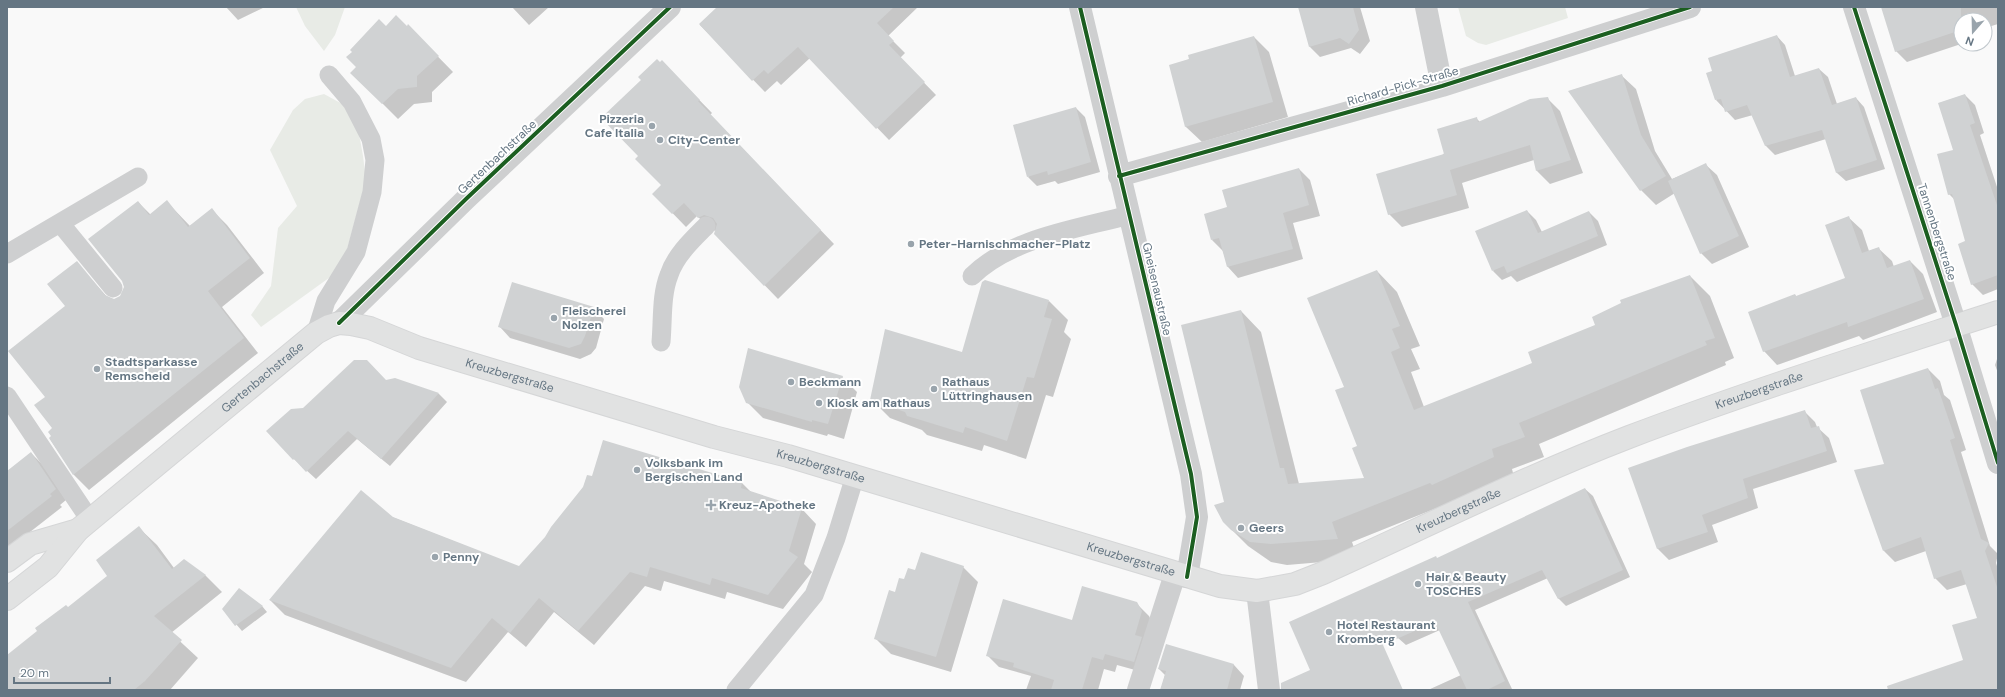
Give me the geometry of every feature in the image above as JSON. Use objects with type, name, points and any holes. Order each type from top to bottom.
[{"type":"main road","name":"Kreuzbergstraße","points":[[339,323],[370,328],[419,348],[714,437],[855,476],[1034,529],[1181,575],[1220,586],[1256,591],[1296,584],[1323,573],[1521,483],[1628,437],[1709,408],[1998,312]]},
{"type":"main road","name":"Gertenbachstraße","points":[[7,599],[48,567],[84,525],[316,334],[329,326],[339,323]]},
{"type":"main road","name":"Gertenbachstraße","points":[[7,561],[30,544],[84,525]]},
{"type":"street","name":"Gertenbachstraße","points":[[339,323],[466,199],[670,7]]},
{"type":"street","name":"Gneisenaustraße","points":[[1080,7],[1191,474],[1197,517],[1181,575],[1138,690]]},
{"type":"street","name":"Richard-Pick-Straße","points":[[1426,7],[1442,86]]},
{"type":"street","name":"Richard-Pick-Straße","points":[[1119,176],[1442,86],[1690,7]]},
{"type":"street","name":"Tannenbergstraße","points":[[1854,7],[1956,325],[1998,463]]},
{"type":"street","points":[[1256,591],[1269,690]]},
{"type":"lane","points":[[316,334],[326,300],[356,252],[372,192],[375,160],[371,140],[352,102],[329,75]]},
{"type":"lane","points":[[7,254],[138,177]]},
{"type":"lane","points":[[972,276],[982,266],[1022,244],[1129,216]]},
{"type":"lane","points":[[60,223],[112,288]]},
{"type":"lane","points":[[661,342],[664,295],[668,274],[674,263],[689,243],[706,226]]},
{"type":"lane","points":[[7,396],[84,525]]},
{"type":"lane","points":[[736,690],[814,595],[836,538],[855,476]]},
{"type":"shaded area","points":[[296,7],[345,7],[335,35],[324,51],[305,26]]},
{"type":"shaded area","points":[[1458,7],[1565,7],[1568,18],[1486,45],[1478,43],[1466,36]]},
{"type":"shaded area","points":[[324,94],[346,106],[358,128],[363,156],[366,180],[346,253],[351,262],[261,327],[251,315],[271,286],[278,228],[297,206],[270,150],[293,110],[305,99]]},
{"type":"building","points":[[717,7],[894,7],[877,23],[894,41],[889,45],[925,82],[876,129],[798,47],[768,74],[764,70],[752,81],[699,24]]},
{"type":"building","points":[[1298,7],[1353,7],[1359,30],[1349,44],[1340,38],[1309,47]]},
{"type":"building","points":[[1881,7],[1961,7],[1961,12],[1953,12],[1953,33],[1895,52]]},
{"type":"building","points":[[396,15],[407,26],[408,24],[439,56],[417,76],[417,87],[398,89],[382,104],[350,73],[356,67],[346,57],[352,52],[350,50],[379,19],[386,26]]},
{"type":"building","points":[[1777,35],[1790,77],[1819,68],[1832,105],[1856,97],[1877,160],[1836,173],[1822,130],[1765,146],[1747,105],[1725,112],[1721,99],[1715,100],[1706,73],[1712,71],[1708,58]]},
{"type":"building","points":[[1254,36],[1273,102],[1185,127],[1169,65],[1189,59],[1188,55]]},
{"type":"building","points":[[657,59],[660,62],[662,60],[700,100],[698,101],[821,230],[764,286],[714,234],[717,224],[713,218],[704,215],[698,218],[684,203],[672,214],[652,194],[661,185],[635,159],[638,156],[601,118],[641,80],[638,77]]},
{"type":"building","points":[[1622,74],[1641,135],[1666,176],[1640,191],[1568,91]]},
{"type":"building","points":[[1965,94],[1975,123],[1970,125],[1998,208],[1998,275],[1971,285],[1958,244],[1965,241],[1952,194],[1948,195],[1937,154],[1953,150],[1938,103]]},
{"type":"building","points":[[1548,97],[1571,160],[1536,171],[1530,145],[1450,170],[1457,195],[1388,215],[1376,174],[1444,154],[1437,129],[1477,117],[1478,122],[1530,99]]},
{"type":"building","points":[[1076,107],[1091,162],[1048,175],[1047,171],[1027,177],[1013,125]]},
{"type":"building","points":[[1706,163],[1739,236],[1700,254],[1668,181]]},
{"type":"building","points":[[1299,168],[1309,205],[1283,213],[1293,249],[1227,267],[1219,238],[1211,240],[1204,214],[1227,207],[1222,190]]},
{"type":"building","points":[[167,200],[188,227],[212,208],[250,258],[208,291],[244,338],[73,475],[49,438],[51,436],[48,432],[52,428],[34,405],[45,397],[8,351],[65,306],[47,284],[77,261],[105,295],[114,299],[120,296],[124,287],[122,281],[88,239],[138,201],[149,215]]},
{"type":"building","points":[[1527,210],[1538,233],[1589,211],[1598,236],[1507,273],[1504,266],[1492,271],[1475,231]]},
{"type":"building","points":[[1849,216],[1862,253],[1879,247],[1887,268],[1910,260],[1924,299],[1848,327],[1847,322],[1763,352],[1748,312],[1795,294],[1796,296],[1845,278],[1825,225]]},
{"type":"building","points":[[1377,270],[1400,326],[1392,329],[1400,348],[1391,352],[1414,410],[1532,363],[1528,352],[1595,325],[1592,317],[1621,303],[1620,300],[1690,275],[1715,338],[1705,341],[1707,345],[1519,423],[1525,437],[1492,449],[1494,457],[1432,485],[1430,483],[1332,522],[1338,539],[1271,544],[1250,542],[1231,530],[1223,522],[1214,505],[1224,502],[1181,325],[1241,310],[1280,468],[1284,468],[1288,484],[1364,478],[1352,448],[1357,446],[1335,390],[1344,387],[1307,298]]},
{"type":"building","points":[[985,280],[1049,300],[1044,317],[1052,319],[1034,378],[1027,377],[1007,441],[965,427],[963,433],[907,416],[905,412],[870,400],[885,329],[962,352],[982,282]]},
{"type":"building","points":[[512,282],[594,307],[581,344],[569,348],[498,327]]},
{"type":"building","name":"Beckmann","points":[[748,348],[843,376],[828,424],[812,420],[812,422],[746,403],[739,387]]},
{"type":"building","points":[[354,360],[367,360],[386,380],[395,378],[439,393],[381,459],[348,431],[306,472],[266,431],[291,409],[303,408]]},
{"type":"building","points":[[1928,368],[1935,389],[1938,388],[1955,438],[1950,440],[1981,539],[1989,543],[1985,551],[1998,590],[1998,690],[1888,690],[1887,686],[1963,660],[1952,625],[1977,618],[1961,570],[1934,579],[1921,537],[1883,551],[1854,470],[1884,464],[1860,390]]},
{"type":"building","points":[[1805,410],[1811,428],[1819,426],[1827,451],[1743,479],[1748,498],[1702,515],[1708,532],[1657,549],[1628,468],[1687,447]]},
{"type":"building","points":[[603,440],[742,482],[741,488],[802,508],[789,551],[798,557],[768,595],[712,578],[710,585],[650,567],[647,577],[630,572],[578,631],[539,598],[510,633],[492,618],[451,668],[269,600],[361,490],[393,517],[519,566],[545,537],[551,527],[583,487],[587,475],[592,476]]},
{"type":"building","points":[[31,452],[56,489],[50,494],[52,496],[7,531],[7,471]]},
{"type":"building","points":[[1585,488],[1623,570],[1558,599],[1542,570],[1468,602],[1505,681],[1487,690],[1467,690],[1435,622],[1383,645],[1403,690],[1281,690],[1281,683],[1310,670],[1289,622],[1436,556],[1437,558]]},
{"type":"building","points":[[139,526],[172,569],[184,559],[206,575],[154,616],[182,640],[145,681],[134,690],[7,690],[7,655],[37,631],[35,628],[66,605],[68,607],[107,576],[96,560]]},
{"type":"building","points":[[921,552],[964,566],[936,657],[874,639],[889,590],[895,592],[899,578],[904,579],[908,568],[915,570]]},
{"type":"building","points":[[1082,586],[1137,602],[1142,611],[1135,635],[1142,637],[1134,662],[1105,654],[1103,660],[1092,657],[1082,690],[1051,690],[1054,680],[1013,667],[1014,663],[986,656],[1003,599],[1072,620]]},
{"type":"building","points":[[239,588],[263,606],[235,626],[222,609]]},
{"type":"building","points":[[1166,644],[1234,664],[1227,690],[1160,690],[1166,671],[1158,669]]},
{"type":"cycle path","points":[[339,323],[466,199],[670,7]]},
{"type":"cycle path","points":[[1080,7],[1191,474],[1197,517],[1187,577]]},
{"type":"cycle path","points":[[1119,176],[1442,86],[1690,7]]},
{"type":"cycle path","points":[[1854,7],[1956,325],[1998,463]]},
{"type":"place","name":"Pizzeria Cafe Italia","points":[[652,126]]},
{"type":"place","name":"City-Center","points":[[660,140]]},
{"type":"place","name":"Peter-Harnischmacher-Platz","points":[[911,244]]},
{"type":"place","name":"Fleischerei Nolzen","points":[[554,318]]},
{"type":"place","name":"Stadtsparkasse Remscheid","points":[[97,369]]},
{"type":"place","name":"Beckmann","points":[[791,382]]},
{"type":"place","name":"Rathaus Lüttringhausen","points":[[934,389]]},
{"type":"place","name":"Kiosk am Rathaus","points":[[819,403]]},
{"type":"place","name":"Volksbank im Bergischen Land","points":[[637,470]]},
{"type":"place","name":"Kreuz-Apotheke","points":[[711,505]]},
{"type":"place","name":"Geers","points":[[1241,528]]},
{"type":"place","name":"Penny","points":[[435,557]]},
{"type":"place","name":"Hair & Beauty TOSCHES","points":[[1418,584]]},
{"type":"place","name":"Hotel Restaurant Kromberg","points":[[1329,632]]}]
